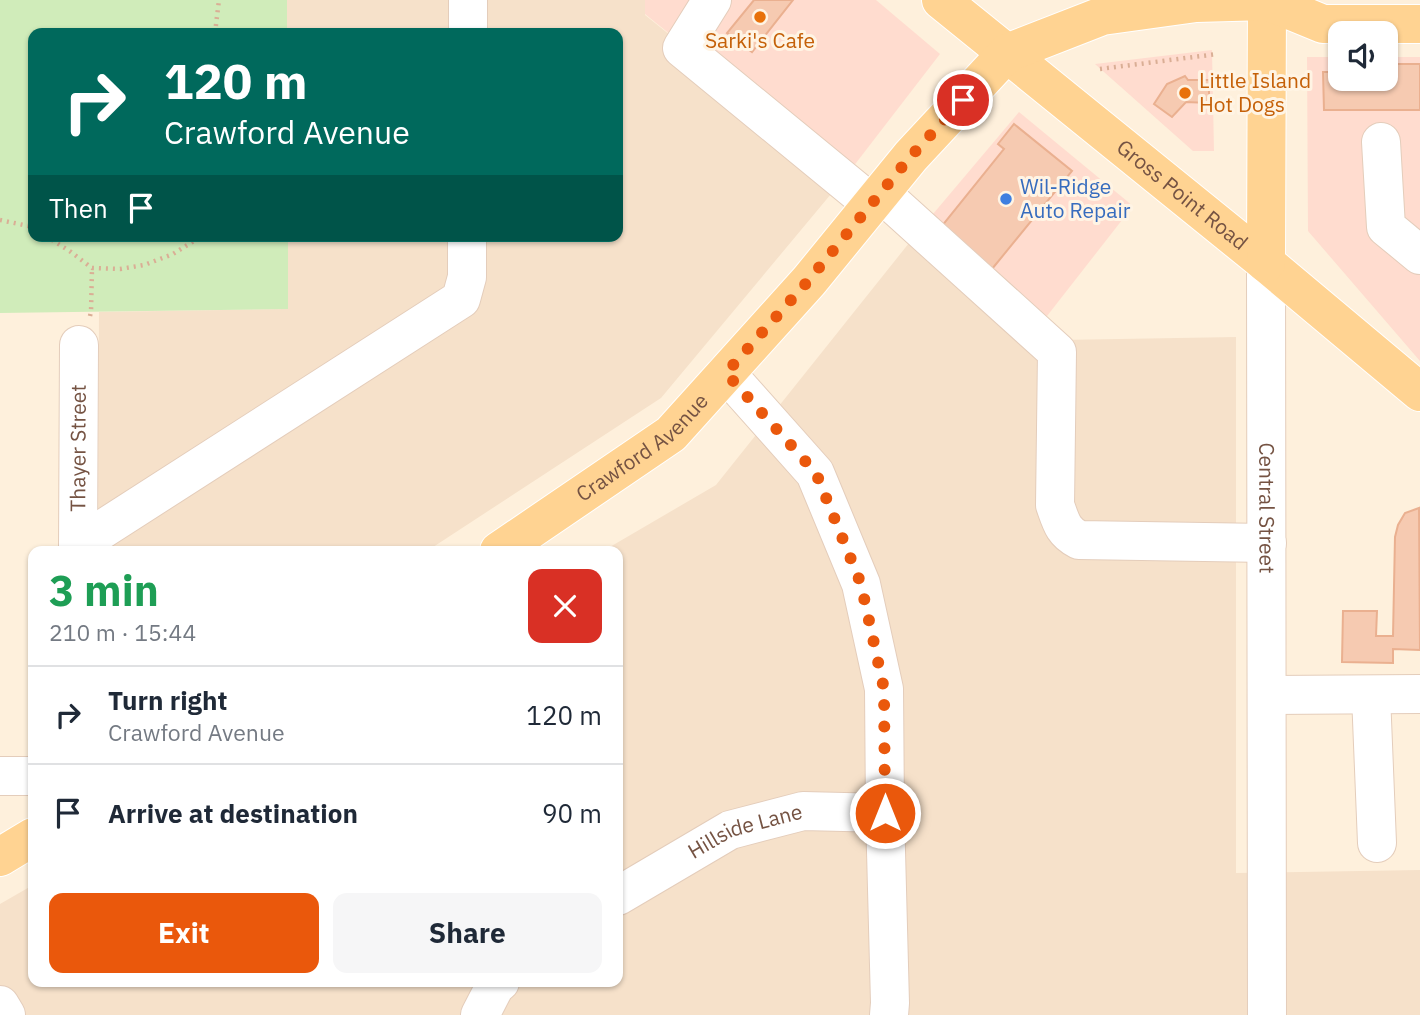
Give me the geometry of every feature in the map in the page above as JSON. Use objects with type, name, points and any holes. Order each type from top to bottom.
[{"type":"main road","name":"Gross Point Road","points":[[941,0],[1266,263],[1420,392]]},
{"type":"main road","name":"Crawford Avenue","points":[[506,546],[671,434],[808,281],[911,156],[1007,53],[1102,16],[1196,3],[1268,0],[1323,24],[1420,24]]},
{"type":"main road","name":"Central Street","points":[[1266,263],[1268,0]]},
{"type":"main road","points":[[0,858],[28,840]]},
{"type":"street","points":[[468,0],[468,28]]},
{"type":"street","points":[[712,0],[682,48],[876,198],[1056,352],[1055,505],[1062,525],[1069,535],[1079,540],[1267,543]]},
{"type":"street","points":[[1381,142],[1386,227],[1420,255]]},
{"type":"street","points":[[81,546],[461,299],[467,277],[467,242]]},
{"type":"street","name":"Central Street","points":[[1266,263],[1267,1015]]},
{"type":"street","name":"Thayer Street","points":[[78,546],[79,345]]},
{"type":"street","points":[[726,373],[816,473],[861,584],[884,689],[889,1015]]},
{"type":"street","points":[[1267,695],[1420,694]]},
{"type":"street","points":[[1371,695],[1377,843]]},
{"type":"street","points":[[0,776],[28,776]]},
{"type":"street","name":"Hillside Lane","points":[[623,893],[730,830],[803,811],[885,813]]},
{"type":"street","points":[[480,1015],[494,987]]},
{"type":"street","points":[[0,1005],[6,1015]]},
{"type":"path","points":[[216,28],[219,0]]},
{"type":"path","points":[[1100,69],[1217,54]]},
{"type":"path","points":[[0,220],[28,226]]},
{"type":"path","points":[[55,242],[92,268],[120,269],[144,265],[173,254],[192,242]]},
{"type":"path","points":[[79,345],[91,312],[92,268]]},
{"type":"shaded area","points":[[287,0],[645,0],[645,15],[846,176],[661,398],[435,546],[98,546],[99,312],[288,309],[288,242],[623,242],[623,28],[287,28]]},
{"type":"shaded area","points":[[645,0],[876,0],[940,54],[846,176],[645,14]]},
{"type":"shaded area","points":[[1212,50],[1214,151],[1193,151],[1095,64]]},
{"type":"shaded area","points":[[1307,57],[1328,57],[1328,91],[1398,91],[1398,57],[1420,57],[1420,361],[1308,231]]},
{"type":"shaded area","points":[[1019,112],[1133,206],[1040,325],[917,233]]},
{"type":"shaded area","points":[[917,233],[1060,340],[1236,337],[1236,873],[1420,870],[1420,1015],[0,1015],[0,904],[28,888],[28,987],[623,987],[623,546],[612,546],[716,485]]},
{"type":"green space","points":[[0,0],[287,0],[287,28],[28,28],[28,242],[288,242],[288,309],[0,313]]},
{"type":"building","name":"Sarki's Cafe","points":[[754,0],[793,0],[752,52],[727,33]]},
{"type":"building","points":[[1398,64],[1420,64],[1420,110],[1324,110],[1323,72],[1328,72],[1328,91],[1398,91]]},
{"type":"building","name":"Little Island Hot Dogs","points":[[1185,76],[1188,80],[1209,80],[1209,103],[1186,102],[1172,117],[1154,104],[1167,84]]},
{"type":"building","name":"Wil-Ridge Auto Repair","points":[[1014,124],[1072,171],[992,269],[941,227],[1004,149],[998,144]]},
{"type":"building","points":[[1419,508],[1420,650],[1393,649],[1393,663],[1342,662],[1343,611],[1377,611],[1376,636],[1393,636],[1395,537],[1405,513]]},
{"type":"place","name":"Sarki's Cafe","points":[[760,17]]},
{"type":"place","name":"Little Island Hot Dogs","points":[[1185,93]]},
{"type":"place","name":"Wil-Ridge Auto Repair","points":[[1006,199]]},
{"type":"route","points":[[885,813],[884,689],[861,584],[816,473],[726,373],[808,281],[911,156],[963,100]]}]
